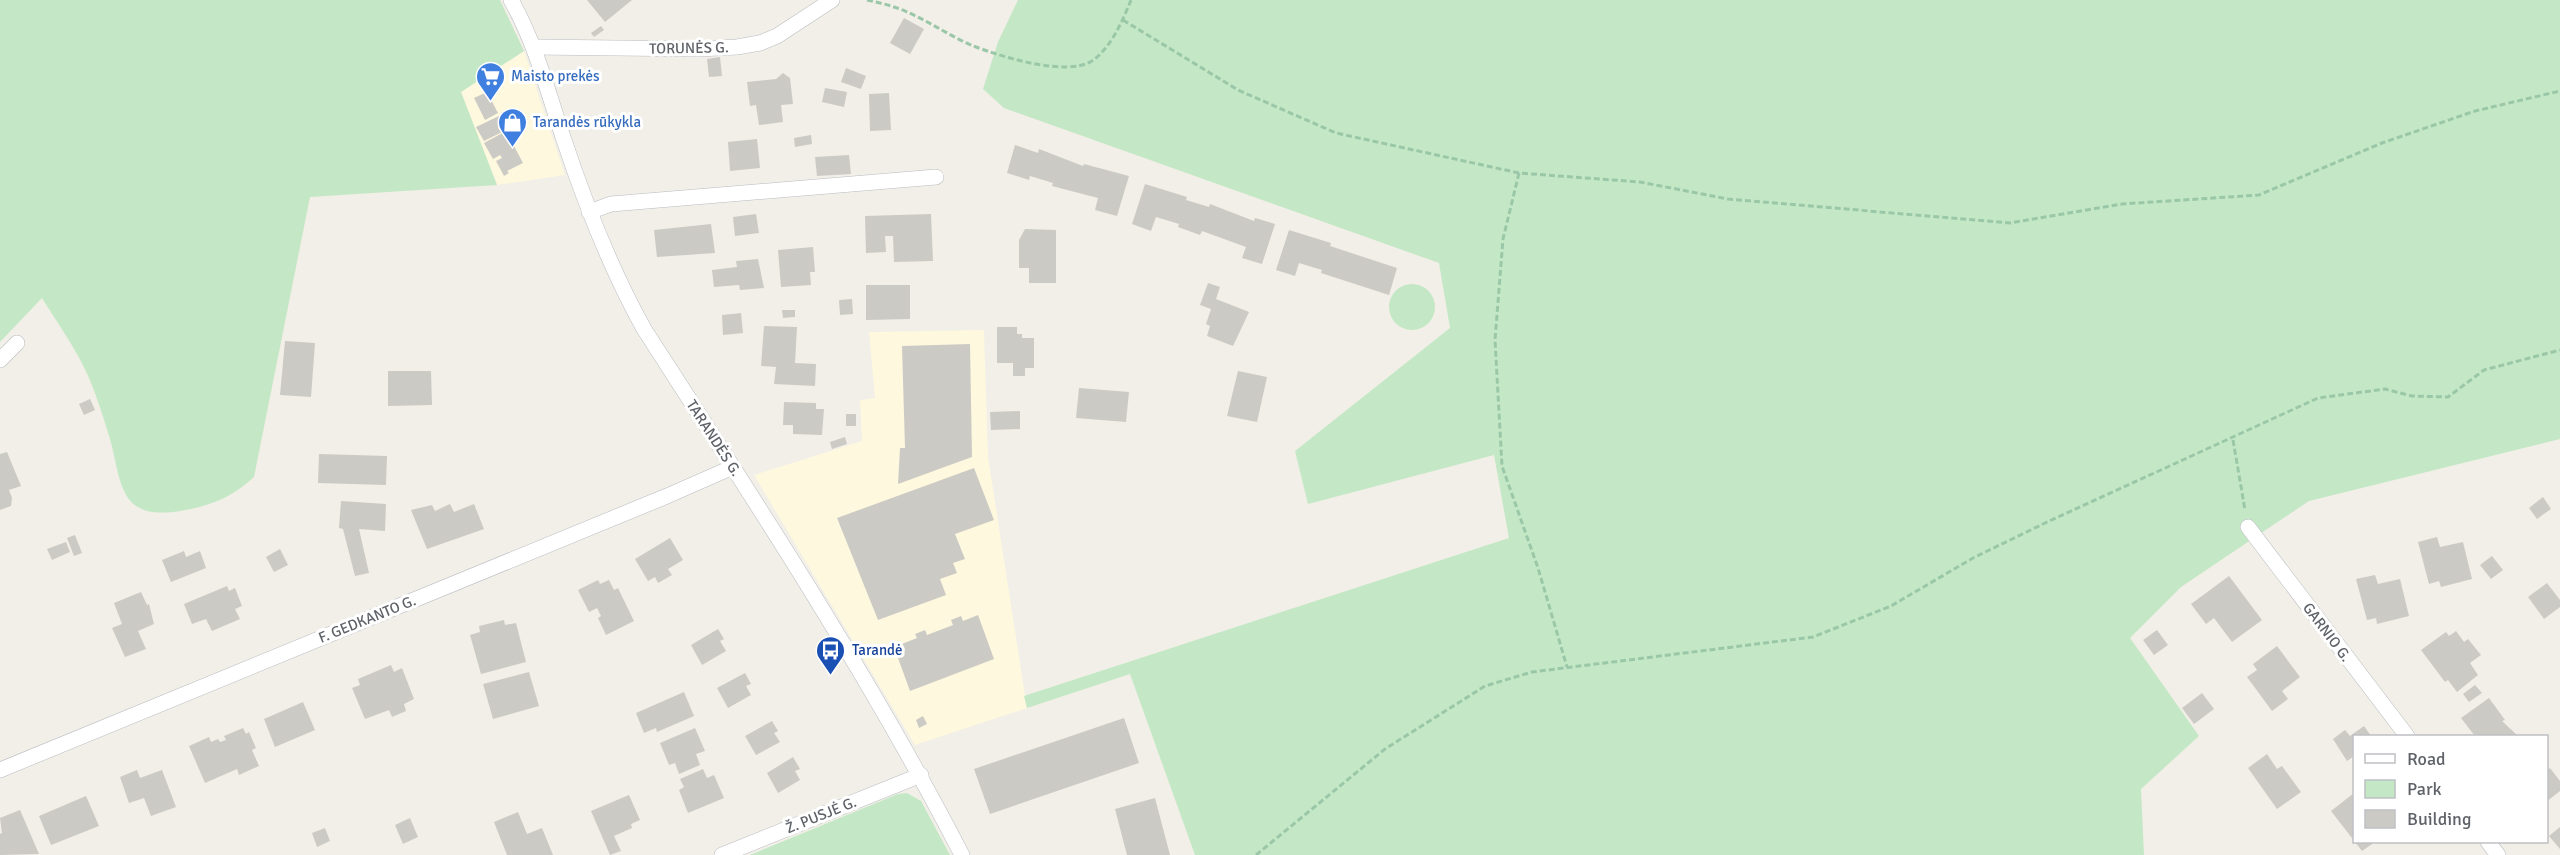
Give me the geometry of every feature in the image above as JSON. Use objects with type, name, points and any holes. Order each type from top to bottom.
[{"type":"street","name":"TARANDĖS G.","points":[[511,0],[534,47],[589,212],[607,258],[642,325],[733,466],[921,775],[962,855]]},
{"type":"street","name":"TORUNĖS G.","points":[[534,47],[699,50],[737,47],[760,43],[777,36],[832,0]]},
{"type":"street","points":[[589,212],[611,204],[936,177]]},
{"type":"street","points":[[0,360],[17,343]]},
{"type":"street","name":"F. GEDKANTO G.","points":[[0,770],[667,496],[733,466]]},
{"type":"street","name":"GARNIO G.","points":[[2247,527],[2406,735]]},
{"type":"street","name":"Ž. PUSJĖ G.","points":[[722,855],[921,775]]},
{"type":"street","points":[[2489,843],[2498,855]]},
{"type":"path","points":[[867,0],[894,7],[976,47],[1060,68],[1072,67],[1092,60],[1104,50],[1123,20],[1131,0]]},
{"type":"path","points":[[1123,20],[1238,90],[1336,133],[1519,173],[1640,182],[1728,199],[2010,223],[2122,204],[2259,195],[2382,143],[2465,114],[2560,91]]},
{"type":"path","points":[[1519,173],[1503,239],[1495,340],[1503,466],[1538,568],[1566,667]]},
{"type":"path","points":[[1256,855],[1385,749],[1485,686],[1532,672],[1813,637],[1891,606],[2003,544],[2318,398],[2385,389],[2412,396],[2448,397],[2484,370],[2560,350]]},
{"type":"path","points":[[2233,439],[2247,527]]},
{"type":"shaded area","points":[[524,51],[565,175],[497,185],[461,92]]},
{"type":"shaded area","points":[[984,330],[988,457],[1027,708],[915,745],[754,475],[862,441],[860,400],[875,398],[869,332]]},
{"type":"green space","points":[[0,0],[500,0],[524,51],[461,92],[497,185],[310,197],[254,477],[237,490],[211,504],[160,513],[145,510],[134,504],[126,495],[121,484],[108,431],[89,378],[73,347],[42,298],[0,342]]},
{"type":"green space","points":[[1018,0],[2560,0],[2560,439],[2309,501],[2181,587],[2130,638],[2199,736],[2141,789],[2144,855],[1195,855],[1130,674],[1027,708],[1024,696],[1509,538],[1494,455],[1308,504],[1295,451],[1450,328],[1439,263],[1004,108],[983,89],[998,42]]},
{"type":"green space","points":[[1412,284],[1428,291],[1435,307],[1428,323],[1412,330],[1396,323],[1389,307],[1396,291]]},
{"type":"green space","points":[[907,793],[921,801],[950,855],[750,855],[898,794]]},
{"type":"building","points":[[587,0],[632,0],[605,22]]},
{"type":"building","points":[[904,18],[924,29],[910,54],[890,43]]},
{"type":"building","points":[[601,26],[604,30],[594,37],[591,33]]},
{"type":"building","points":[[720,57],[722,76],[709,77],[707,59]]},
{"type":"building","points":[[846,68],[866,76],[861,89],[841,82]]},
{"type":"building","points":[[783,73],[790,78],[793,104],[781,105],[783,122],[759,125],[756,105],[750,106],[747,82],[776,79]]},
{"type":"building","points":[[825,88],[847,92],[844,107],[822,102]]},
{"type":"building","points":[[487,92],[498,113],[485,120],[474,98]]},
{"type":"building","points":[[889,93],[891,130],[870,131],[869,94]]},
{"type":"building","points":[[499,116],[506,130],[484,141],[476,127]]},
{"type":"building","points":[[506,131],[523,163],[507,171],[509,173],[504,176],[496,161],[502,158],[500,155],[493,159],[484,143]]},
{"type":"building","points":[[811,135],[812,144],[795,147],[794,138]]},
{"type":"building","points":[[757,139],[760,168],[730,171],[728,142]]},
{"type":"building","points":[[1015,145],[1038,153],[1039,149],[1083,166],[1084,164],[1129,176],[1117,216],[1095,210],[1098,198],[1052,186],[1053,183],[1030,176],[1029,180],[1007,173]]},
{"type":"building","points":[[849,155],[851,174],[817,176],[815,157]]},
{"type":"building","points":[[1145,184],[1187,197],[1186,200],[1209,207],[1210,204],[1254,221],[1255,218],[1275,224],[1262,264],[1242,258],[1246,247],[1202,231],[1200,235],[1178,227],[1179,224],[1156,217],[1151,231],[1132,224]]},
{"type":"building","points":[[756,214],[759,233],[735,236],[733,217]]},
{"type":"building","points":[[931,214],[933,261],[894,262],[893,236],[885,236],[886,252],[866,253],[865,216]]},
{"type":"building","points":[[711,224],[715,253],[657,257],[654,230]]},
{"type":"building","points":[[1025,229],[1056,230],[1056,283],[1029,283],[1029,268],[1019,268],[1019,240]]},
{"type":"building","points":[[1289,230],[1397,268],[1389,295],[1321,273],[1322,270],[1299,263],[1295,276],[1276,270]]},
{"type":"building","points":[[813,247],[815,272],[810,272],[811,285],[781,287],[778,250]]},
{"type":"building","points":[[758,259],[764,288],[740,290],[739,285],[714,287],[712,270],[737,267],[736,261]]},
{"type":"building","points":[[1208,283],[1220,287],[1216,299],[1249,312],[1233,346],[1207,336],[1210,326],[1206,324],[1211,309],[1200,305]]},
{"type":"building","points":[[866,285],[910,285],[910,319],[866,320]]},
{"type":"building","points":[[852,299],[853,314],[840,315],[839,300]]},
{"type":"building","points":[[782,310],[795,310],[795,317],[783,318]]},
{"type":"building","points":[[741,313],[743,333],[723,335],[722,315]]},
{"type":"building","points":[[764,326],[797,327],[795,363],[816,364],[815,386],[774,384],[776,367],[761,366]]},
{"type":"building","points":[[997,327],[1017,327],[1017,334],[1022,334],[1022,338],[1034,338],[1034,368],[1025,368],[1025,376],[1013,376],[1013,363],[997,363]]},
{"type":"building","points":[[285,341],[315,343],[311,397],[280,395]]},
{"type":"building","points":[[970,344],[972,457],[898,484],[900,448],[905,448],[902,346]]},
{"type":"building","points":[[388,371],[431,371],[432,405],[388,406]]},
{"type":"building","points":[[1238,371],[1267,377],[1257,422],[1227,416]]},
{"type":"building","points":[[1079,388],[1129,392],[1126,422],[1076,418]]},
{"type":"building","points":[[90,399],[95,410],[84,415],[79,404]]},
{"type":"building","points":[[784,402],[816,403],[816,409],[824,409],[822,435],[793,434],[793,425],[783,425]]},
{"type":"building","points":[[1020,411],[1020,429],[991,430],[990,412]]},
{"type":"building","points":[[846,414],[856,414],[856,426],[846,426]]},
{"type":"building","points":[[845,437],[847,444],[832,449],[830,442]]},
{"type":"building","points":[[7,452],[21,486],[9,490],[12,498],[11,506],[0,510],[0,454]]},
{"type":"building","points":[[319,454],[387,456],[386,485],[318,483]]},
{"type":"building","points":[[974,468],[994,520],[955,534],[965,559],[953,563],[957,573],[940,579],[946,595],[878,620],[837,518]]},
{"type":"building","points":[[2543,497],[2551,509],[2537,519],[2529,508]]},
{"type":"building","points":[[341,501],[386,504],[385,531],[359,529],[369,573],[355,576],[343,529],[339,528]]},
{"type":"building","points":[[450,504],[454,512],[474,504],[484,529],[427,549],[411,510],[432,505],[435,511]]},
{"type":"building","points":[[75,535],[82,553],[74,556],[67,538]]},
{"type":"building","points":[[2437,537],[2440,547],[2463,542],[2472,579],[2441,587],[2439,581],[2429,584],[2418,542]]},
{"type":"building","points":[[670,538],[683,560],[668,569],[672,575],[658,583],[655,577],[648,581],[635,559]]},
{"type":"building","points":[[66,542],[70,552],[52,560],[47,549]]},
{"type":"building","points":[[280,549],[288,565],[274,572],[266,557]]},
{"type":"building","points":[[184,551],[186,557],[200,551],[206,568],[171,582],[162,560]]},
{"type":"building","points":[[2492,556],[2503,570],[2491,579],[2480,565]]},
{"type":"building","points":[[2375,575],[2378,584],[2400,579],[2409,616],[2377,624],[2376,618],[2367,620],[2356,579]]},
{"type":"building","points":[[2229,576],[2262,620],[2232,642],[2214,618],[2206,624],[2191,604]]},
{"type":"building","points":[[598,580],[600,584],[609,580],[614,590],[618,588],[634,621],[606,635],[598,618],[601,616],[597,608],[589,612],[578,590]]},
{"type":"building","points":[[2547,583],[2560,600],[2560,607],[2544,619],[2528,597]]},
{"type":"building","points":[[227,586],[229,591],[235,588],[242,606],[235,609],[240,619],[212,631],[206,619],[192,624],[184,604]]},
{"type":"building","points":[[141,592],[147,605],[149,604],[154,624],[138,631],[146,649],[125,657],[112,628],[122,624],[114,603]]},
{"type":"building","points":[[978,615],[994,659],[910,691],[894,647],[917,638],[915,634],[925,630],[927,635],[953,625],[951,620],[961,616],[963,621]]},
{"type":"building","points":[[504,620],[505,625],[516,623],[526,662],[481,674],[470,635],[480,632],[479,626]]},
{"type":"building","points":[[718,629],[724,639],[720,641],[726,651],[702,665],[691,645]]},
{"type":"building","points":[[2157,630],[2168,645],[2154,655],[2143,640]]},
{"type":"building","points":[[2456,631],[2464,642],[2468,639],[2481,655],[2470,663],[2478,675],[2457,692],[2448,680],[2445,682],[2421,650],[2446,632],[2449,636]]},
{"type":"building","points":[[2277,646],[2300,677],[2282,691],[2288,699],[2272,711],[2247,677],[2257,670],[2253,664]]},
{"type":"building","points":[[391,665],[394,672],[402,668],[414,699],[404,704],[406,711],[392,717],[389,710],[365,719],[352,688],[360,685],[358,679]]},
{"type":"building","points":[[529,672],[539,706],[493,719],[483,684]]},
{"type":"building","points":[[745,673],[751,684],[746,686],[751,695],[728,708],[717,688]]},
{"type":"building","points":[[2475,685],[2482,693],[2469,702],[2463,694]]},
{"type":"building","points":[[684,692],[694,716],[657,732],[656,728],[644,733],[636,713]]},
{"type":"building","points":[[2202,693],[2214,709],[2194,724],[2182,708]]},
{"type":"building","points":[[2489,698],[2505,720],[2502,721],[2517,735],[2474,735],[2461,718]]},
{"type":"building","points":[[303,702],[315,730],[275,747],[264,719]]},
{"type":"building","points":[[923,716],[927,724],[919,728],[916,720]]},
{"type":"building","points":[[1124,718],[1139,763],[990,814],[974,769]]},
{"type":"building","points":[[772,721],[778,731],[774,733],[780,742],[756,755],[745,736]]},
{"type":"building","points":[[2364,726],[2370,735],[2353,735],[2353,757],[2347,761],[2333,739],[2345,730],[2350,736]]},
{"type":"building","points":[[243,728],[246,734],[249,732],[256,748],[252,750],[259,766],[239,775],[237,769],[205,783],[189,746],[209,737],[211,742],[218,739],[220,742],[226,740],[224,736]]},
{"type":"building","points":[[695,728],[705,751],[696,754],[700,765],[679,774],[675,763],[669,765],[660,743]]},
{"type":"building","points":[[2267,754],[2277,769],[2282,766],[2301,792],[2277,809],[2248,768]]},
{"type":"building","points":[[793,757],[800,769],[795,771],[800,780],[778,793],[767,773]]},
{"type":"building","points":[[2550,768],[2560,781],[2560,791],[2548,800],[2548,770]]},
{"type":"building","points":[[703,769],[707,778],[714,775],[724,798],[688,813],[679,790],[684,787],[680,779]]},
{"type":"building","points":[[137,770],[140,778],[162,770],[176,807],[151,816],[144,798],[129,803],[120,777]]},
{"type":"building","points":[[2353,794],[2353,840],[2331,811]]},
{"type":"building","points":[[629,795],[640,820],[631,824],[632,828],[614,836],[621,851],[610,855],[591,811]]},
{"type":"building","points":[[86,796],[99,826],[51,845],[39,816]]},
{"type":"building","points":[[1155,798],[1170,855],[1127,855],[1115,809]]},
{"type":"building","points":[[20,810],[39,854],[0,855],[0,834],[2,833],[0,818]]},
{"type":"building","points":[[518,812],[527,834],[542,828],[553,855],[507,855],[494,822]]},
{"type":"building","points":[[410,818],[418,837],[403,844],[395,825]]},
{"type":"building","points":[[2560,827],[2560,849],[2549,836]]},
{"type":"building","points":[[325,828],[330,841],[317,847],[312,833]]},
{"type":"building","points":[[2356,843],[2374,843],[2362,851]]},
{"type":"place","name":"Maisto prekės","points":[[490,102]]},
{"type":"place","name":"Tarandės rūkykla","points":[[512,148]]},
{"type":"place","name":"Tarandė","points":[[831,676]]}]
